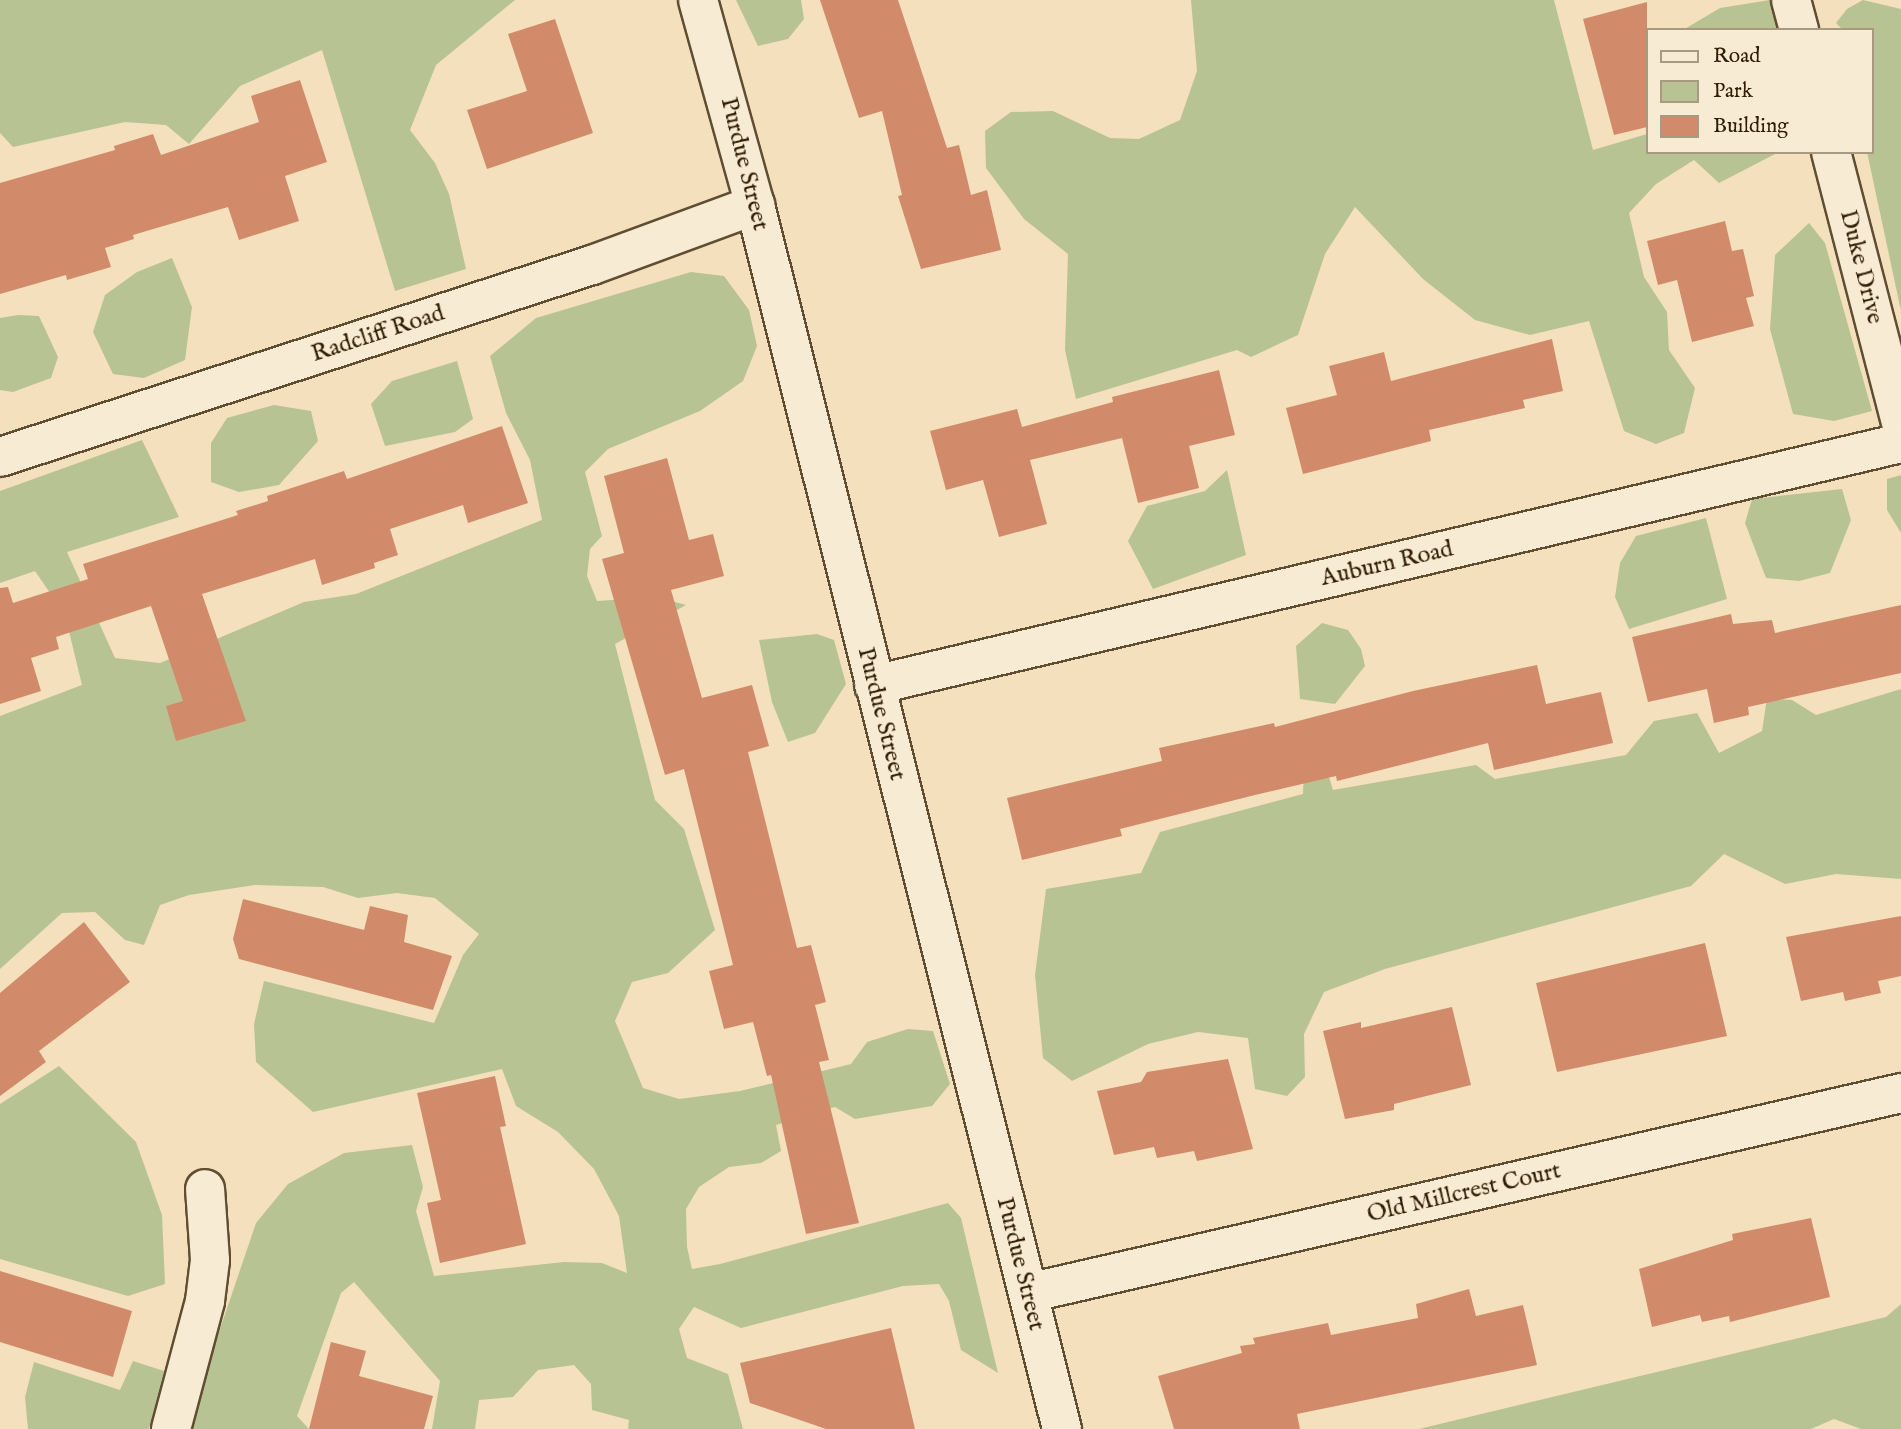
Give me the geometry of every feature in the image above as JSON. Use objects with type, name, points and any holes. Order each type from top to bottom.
[{"type":"street","name":"Purdue Street","points":[[698,0],[755,205],[1062,1429]]},
{"type":"street","points":[[1791,0],[1798,28]]},
{"type":"street","name":"Duke Drive","points":[[1833,154],[1901,423]]},
{"type":"street","name":"Radcliff Road","points":[[0,457],[592,265],[755,205]]},
{"type":"street","name":"Auburn Road","points":[[874,685],[1901,443]]},
{"type":"street","name":"Old Millcrest Court","points":[[1028,1293],[1901,1093]]},
{"type":"street","points":[[170,1429],[205,1301],[210,1260],[205,1189]]},
{"type":"green space","points":[[0,0],[515,0],[436,65],[410,130],[435,163],[449,194],[466,269],[395,291],[322,50],[240,86],[189,144],[166,125],[125,122],[13,147],[0,133]]},
{"type":"green space","points":[[736,0],[801,0],[804,19],[788,39],[758,46]]},
{"type":"green space","points":[[1191,0],[1554,0],[1593,150],[1646,134],[1646,154],[1775,154],[1719,183],[1694,160],[1656,184],[1629,213],[1644,277],[1667,312],[1669,350],[1695,388],[1684,433],[1656,444],[1624,431],[1589,321],[1530,335],[1475,320],[1423,279],[1355,207],[1325,254],[1298,335],[1251,357],[1237,350],[1076,399],[1065,350],[1068,254],[1024,219],[986,168],[985,131],[1011,112],[1053,111],[1110,138],[1139,139],[1180,120],[1197,71]]},
{"type":"green space","points":[[1770,0],[1777,28],[1686,28],[1720,8]]},
{"type":"green space","points":[[1863,0],[1901,9],[1901,311],[1867,154],[1873,154],[1873,28],[1841,28],[1836,23],[1847,9]]},
{"type":"green space","points":[[1809,223],[1825,243],[1872,411],[1834,421],[1793,414],[1770,329],[1775,255]]},
{"type":"green space","points":[[172,258],[192,307],[185,360],[144,378],[113,374],[93,332],[105,295],[137,272]]},
{"type":"green space","points":[[691,272],[724,276],[749,310],[757,346],[743,381],[700,411],[608,449],[585,472],[602,536],[590,549],[587,576],[597,601],[657,597],[686,605],[615,644],[655,800],[684,829],[715,930],[668,973],[632,982],[615,1021],[643,1088],[679,1099],[740,1091],[851,1064],[867,1042],[908,1029],[933,1031],[950,1084],[932,1106],[855,1119],[835,1107],[776,1125],[781,1151],[761,1163],[729,1167],[699,1187],[686,1209],[687,1247],[692,1269],[720,1264],[948,1203],[961,1218],[998,1373],[961,1350],[949,1301],[939,1284],[903,1286],[741,1328],[694,1307],[679,1329],[687,1358],[728,1374],[743,1429],[628,1429],[629,1420],[592,1410],[591,1384],[574,1365],[538,1370],[513,1397],[479,1400],[475,1429],[432,1429],[440,1381],[354,1282],[341,1293],[297,1416],[309,1429],[186,1429],[256,1223],[288,1184],[344,1153],[412,1145],[423,1187],[416,1211],[434,1276],[564,1262],[602,1263],[627,1273],[619,1216],[594,1169],[558,1132],[516,1106],[502,1069],[313,1112],[256,1062],[254,1024],[264,981],[434,1023],[463,955],[479,934],[435,898],[397,893],[358,898],[323,887],[255,885],[189,895],[160,905],[144,945],[125,940],[95,912],[62,913],[0,969],[0,716],[82,685],[65,615],[35,571],[0,583],[0,491],[142,440],[179,517],[67,552],[115,658],[160,663],[304,602],[356,594],[542,520],[530,460],[506,413],[490,356],[536,318]]},
{"type":"green space","points":[[39,316],[58,357],[51,378],[13,392],[0,390],[0,318]]},
{"type":"green space","points":[[457,361],[473,419],[455,432],[385,446],[371,404],[392,381]]},
{"type":"green space","points":[[274,405],[311,411],[318,441],[279,485],[239,492],[211,482],[211,443],[227,418]]},
{"type":"green space","points":[[1227,470],[1246,555],[1153,589],[1128,541],[1147,506],[1205,491]]},
{"type":"green space","points":[[1901,475],[1901,533],[1887,510],[1887,479]]},
{"type":"green space","points":[[1842,489],[1851,520],[1830,573],[1799,581],[1766,578],[1745,523],[1752,499]]},
{"type":"green space","points":[[1706,518],[1727,599],[1629,629],[1615,597],[1620,563],[1636,536]]},
{"type":"green space","points":[[1322,623],[1348,630],[1361,649],[1365,666],[1335,704],[1300,699],[1296,646]]},
{"type":"green space","points":[[817,634],[834,640],[846,684],[815,733],[788,742],[772,702],[759,640]]},
{"type":"green space","points":[[1901,689],[1901,879],[1836,874],[1785,884],[1724,854],[1691,886],[1385,969],[1324,992],[1304,1034],[1305,1077],[1287,1096],[1255,1089],[1248,1038],[1198,1032],[1148,1044],[1072,1081],[1043,1058],[1035,975],[1046,889],[1141,873],[1160,832],[1303,794],[1304,765],[1323,758],[1333,790],[1476,765],[1495,779],[1626,755],[1654,721],[1697,713],[1719,753],[1762,731],[1767,698],[1792,700],[1816,715]]},
{"type":"green space","points":[[59,1066],[136,1142],[162,1215],[165,1284],[128,1296],[0,1259],[0,1104]]},
{"type":"green space","points":[[1901,1304],[1901,1429],[1861,1429],[1834,1419],[1811,1429],[1419,1429],[1886,1317]]},
{"type":"green space","points":[[133,1361],[164,1371],[149,1429],[28,1429],[25,1397],[34,1362],[120,1390]]},
{"type":"building","points":[[820,0],[898,0],[947,148],[959,145],[971,195],[987,190],[1001,250],[921,269],[898,196],[902,195],[882,111],[859,118]]},
{"type":"building","points":[[1647,2],[1646,127],[1614,135],[1583,19]]},
{"type":"building","points":[[555,19],[593,133],[487,169],[467,110],[527,91],[508,34]]},
{"type":"building","points":[[300,80],[327,162],[285,176],[299,221],[239,240],[228,207],[133,235],[134,239],[105,248],[111,267],[67,280],[66,275],[0,294],[0,183],[115,150],[114,146],[153,134],[161,155],[259,122],[251,96]]},
{"type":"building","points":[[1725,221],[1732,251],[1743,249],[1754,296],[1746,298],[1754,326],[1692,342],[1677,280],[1658,285],[1647,241]]},
{"type":"building","points":[[1552,339],[1563,391],[1523,400],[1525,408],[1429,430],[1431,441],[1303,474],[1286,408],[1337,395],[1329,366],[1384,352],[1391,381]]},
{"type":"building","points":[[1219,370],[1235,435],[1189,446],[1199,488],[1138,503],[1122,438],[1030,460],[1047,524],[999,537],[983,480],[946,490],[930,431],[1017,409],[1022,427],[1113,402],[1112,397]]},
{"type":"building","points":[[502,426],[528,503],[468,523],[463,505],[390,529],[398,555],[374,563],[375,568],[322,585],[315,559],[202,594],[246,721],[176,741],[166,706],[183,701],[151,606],[56,637],[59,649],[31,658],[41,691],[0,704],[0,588],[8,587],[13,603],[88,579],[83,564],[238,515],[236,511],[268,501],[267,496],[344,471],[347,479]]},
{"type":"building","points":[[667,458],[689,540],[713,534],[724,576],[671,590],[702,698],[752,685],[769,746],[748,752],[797,948],[811,945],[826,1002],[815,1005],[829,1060],[819,1062],[859,1223],[806,1234],[771,1075],[767,1076],[753,1022],[724,1029],[709,971],[733,965],[684,769],[665,775],[602,559],[624,553],[604,476]]},
{"type":"building","points":[[1901,605],[1901,673],[1748,707],[1749,715],[1714,723],[1707,689],[1648,702],[1632,637],[1731,614],[1733,624],[1772,620],[1775,633]]},
{"type":"building","points":[[1537,665],[1546,704],[1601,692],[1613,743],[1494,770],[1488,743],[1337,781],[1336,776],[1255,795],[1120,829],[1122,836],[1022,860],[1007,798],[1162,761],[1159,748],[1274,723],[1275,727],[1413,691]]},
{"type":"building","points":[[243,899],[364,930],[370,906],[408,915],[404,942],[452,956],[433,1010],[239,959],[233,939]]},
{"type":"building","points":[[1901,916],[1901,976],[1878,981],[1881,993],[1845,1001],[1843,992],[1801,1001],[1786,937]]},
{"type":"building","points":[[84,922],[130,982],[39,1051],[46,1062],[0,1096],[0,993]]},
{"type":"building","points":[[1705,943],[1727,1036],[1557,1072],[1536,983]]},
{"type":"building","points":[[1452,1007],[1471,1085],[1394,1104],[1394,1110],[1345,1119],[1323,1031],[1361,1022],[1361,1028]]},
{"type":"building","points":[[1228,1059],[1253,1149],[1197,1161],[1194,1151],[1157,1158],[1154,1147],[1114,1155],[1097,1091],[1141,1082],[1147,1072]]},
{"type":"building","points":[[495,1076],[506,1126],[500,1127],[526,1244],[440,1263],[427,1203],[441,1200],[417,1093]]},
{"type":"building","points":[[1811,1218],[1830,1297],[1730,1322],[1729,1316],[1702,1322],[1700,1315],[1652,1327],[1639,1269],[1733,1240],[1732,1234]]},
{"type":"building","points":[[0,1271],[132,1311],[113,1377],[0,1342]]},
{"type":"building","points":[[1469,1289],[1476,1316],[1523,1305],[1537,1365],[1297,1414],[1300,1429],[1174,1429],[1158,1376],[1242,1353],[1240,1346],[1255,1344],[1253,1338],[1328,1323],[1331,1335],[1418,1318],[1416,1304]]},
{"type":"building","points":[[891,1328],[915,1429],[826,1429],[750,1403],[740,1363]]},
{"type":"building","points":[[331,1342],[366,1351],[359,1376],[433,1396],[424,1429],[309,1429]]}]
